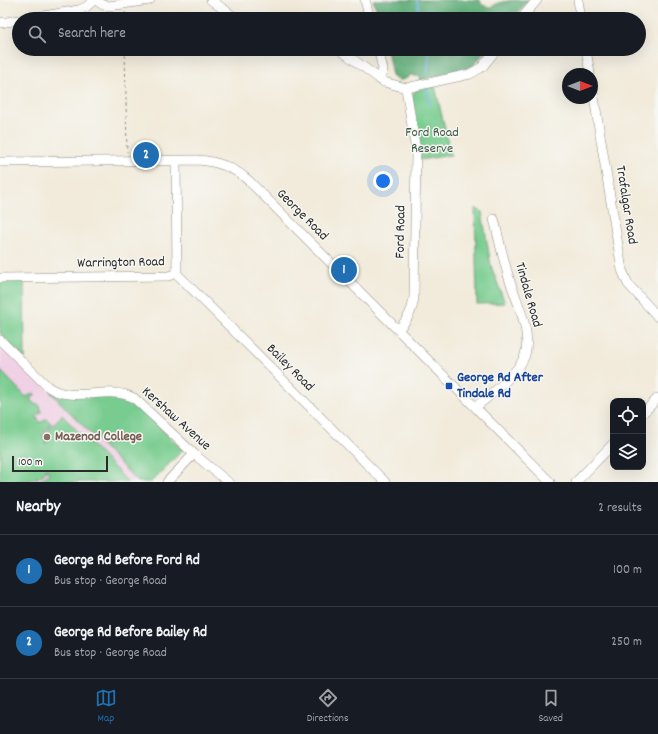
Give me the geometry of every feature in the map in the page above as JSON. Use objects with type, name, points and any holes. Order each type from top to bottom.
[{"type":"street","points":[[67,12],[86,7],[95,0],[103,5],[112,6],[150,0]]},
{"type":"street","points":[[211,0],[227,12]]},
{"type":"street","points":[[365,0],[368,12]]},
{"type":"street","points":[[527,12],[537,0]]},
{"type":"street","points":[[578,0],[580,12]]},
{"type":"street","points":[[0,23],[12,21]]},
{"type":"street","points":[[348,56],[380,80],[390,85],[406,88],[470,74],[482,67],[491,56]]},
{"type":"street","points":[[380,56],[383,69],[380,80]]},
{"type":"street","points":[[587,56],[589,68]]},
{"type":"street","name":"Ford Road","points":[[398,330],[406,321],[414,296],[416,151],[406,88]]},
{"type":"street","name":"Trafalgar Road","points":[[595,104],[622,270],[628,284],[658,317]]},
{"type":"street","name":"George Road","points":[[0,162],[176,160],[213,162],[228,166],[239,173],[550,482]]},
{"type":"street","name":"Warrington Road","points":[[0,278],[168,276],[176,273],[176,160]]},
{"type":"street","name":"Tindale Road","points":[[475,407],[487,398],[516,370],[522,362],[526,351],[524,321],[509,279],[494,219]]},
{"type":"street","name":"Bailey Road","points":[[176,273],[385,482]]},
{"type":"street","name":"Kershaw Avenue","points":[[0,340],[46,386],[55,392],[67,394],[119,394],[134,398],[194,454],[228,482]]},
{"type":"street","points":[[646,410],[658,398]]},
{"type":"street","points":[[576,482],[610,447]]},
{"type":"street","points":[[167,482],[194,454]]},
{"type":"path","points":[[125,56],[127,157]]},
{"type":"shaded area","name":"Mazenod College","points":[[0,344],[50,392],[138,482],[0,482]]},
{"type":"green space","points":[[373,0],[480,0],[481,4],[484,6],[492,7],[504,2],[529,0],[519,12],[377,12]]},
{"type":"green space","points":[[388,56],[481,56],[473,66],[419,81],[420,76],[413,76],[412,74],[402,80],[392,76]]},
{"type":"green space","name":"Ford Road Reserve","points":[[435,86],[451,155],[420,160],[411,96],[416,90]]},
{"type":"green space","points":[[475,208],[482,212],[491,266],[505,303],[477,304]]},
{"type":"green space","points":[[24,280],[25,359],[0,333],[0,281]]},
{"type":"green space","name":"Mazenod College","points":[[0,370],[26,397],[34,393],[36,395],[30,399],[35,405],[37,403],[40,406],[42,412],[36,416],[40,423],[46,419],[52,424],[42,434],[46,440],[45,444],[48,442],[44,435],[62,415],[128,482],[39,482],[49,473],[46,469],[40,477],[34,479],[0,482]]},
{"type":"green space","points":[[50,392],[128,395],[183,450],[151,482],[138,482]]},
{"type":"waterway","points":[[417,0],[419,12]]},
{"type":"waterway","points":[[427,73],[429,56]]},
{"type":"waterway","points":[[427,87],[430,105]]},
{"type":"place","name":"George Rd Before Bailey Rd","points":[[146,155]]},
{"type":"place","name":"George Rd Before Ford Rd","points":[[344,270]]},
{"type":"place","name":"George Rd After Tindale Rd","points":[[449,386]]},
{"type":"place","name":"Mazenod College","points":[[47,437]]}]
